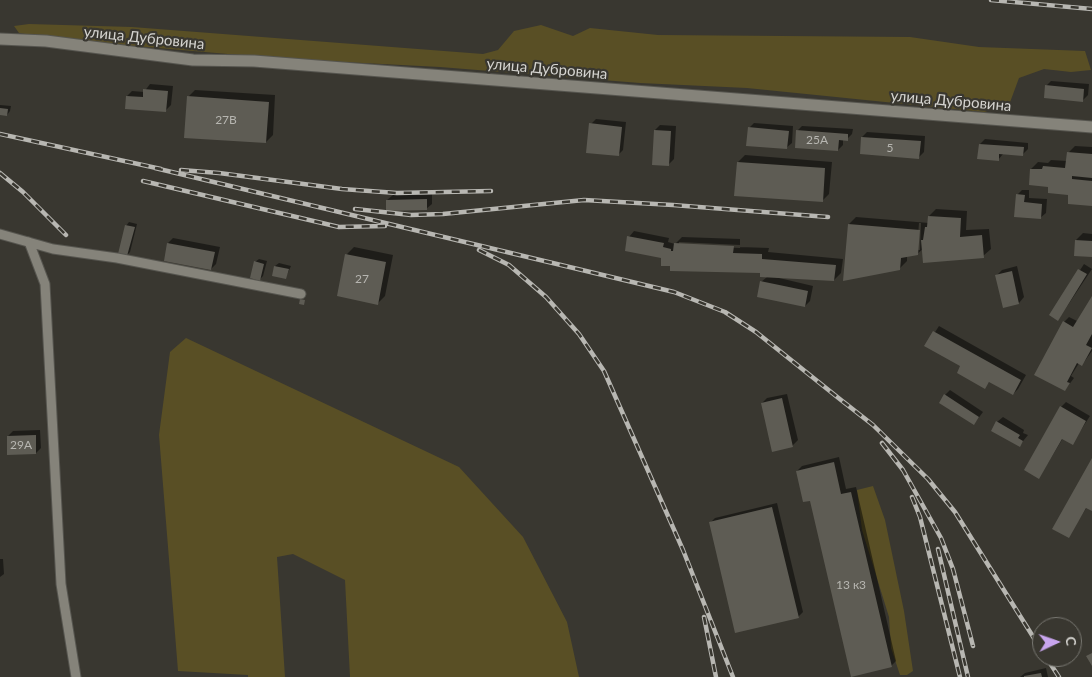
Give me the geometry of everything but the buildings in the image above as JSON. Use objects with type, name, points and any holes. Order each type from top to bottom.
[{"type":"main road","name":"улица Дубровина","points":[[0,39],[46,41],[193,60],[254,61],[1092,127]]},
{"type":"street","points":[[0,234],[53,249],[117,258],[301,294]]},
{"type":"street","points":[[29,242],[45,284],[61,584],[76,677]]},
{"type":"shaded area","points":[[29,24],[132,27],[483,54],[498,50],[514,31],[541,25],[573,36],[590,28],[658,35],[910,37],[979,47],[1085,51],[1091,70],[1071,72],[1044,69],[1019,78],[1009,105],[984,112],[747,88],[640,83],[440,67],[286,59],[65,40],[19,33],[14,26]]},
{"type":"shaded area","points":[[186,338],[459,467],[523,537],[567,622],[579,677],[350,677],[345,580],[293,554],[277,557],[285,677],[248,677],[248,675],[178,671],[159,435],[170,352]]},
{"type":"shaded area","points":[[873,486],[885,520],[904,611],[913,671],[907,675],[900,675],[891,648],[889,617],[862,530],[857,490]]},
{"type":"railway","points":[[991,0],[1092,9]]},
{"type":"railway","points":[[0,134],[161,169]]},
{"type":"railway","points":[[155,168],[674,292],[725,312],[756,332],[873,425],[928,479],[955,512],[1032,635]]},
{"type":"railway","points":[[181,170],[342,189],[397,193],[491,191]]},
{"type":"railway","points":[[0,173],[23,192],[66,235]]},
{"type":"railway","points":[[143,181],[339,227],[385,226]]},
{"type":"railway","points":[[355,209],[411,215],[443,214],[584,200],[828,217]]},
{"type":"railway","points":[[479,250],[509,265],[546,297],[579,334],[604,371],[683,550],[733,677]]},
{"type":"railway","points":[[882,443],[903,470],[941,538],[953,569],[973,646]]},
{"type":"railway","points":[[912,497],[920,517],[960,677]]},
{"type":"railway","points":[[938,549],[968,677]]},
{"type":"railway","points":[[704,617],[716,677]]},
{"type":"railway","points":[[1052,667],[1059,677]]}]
